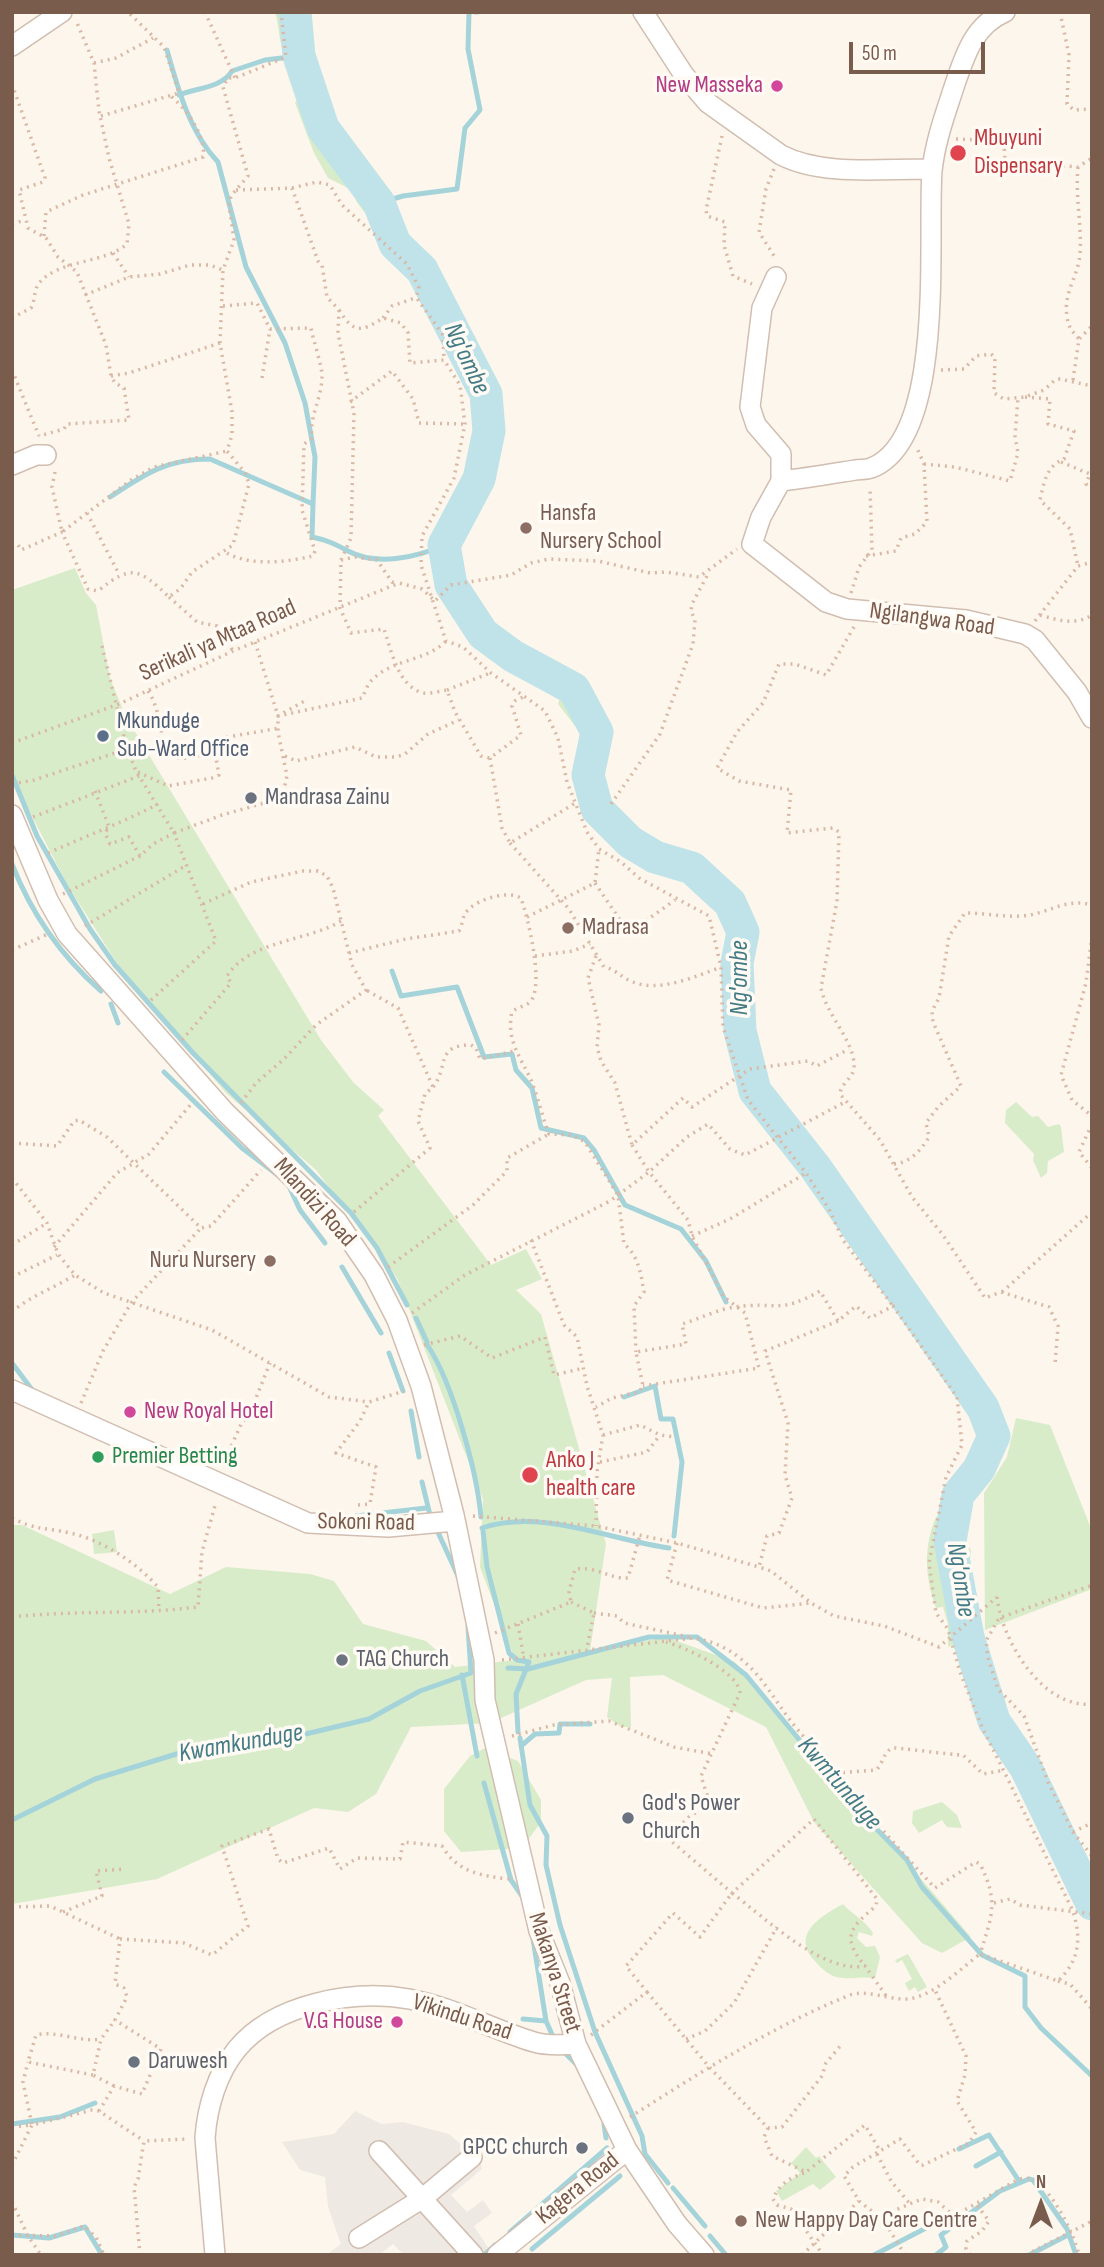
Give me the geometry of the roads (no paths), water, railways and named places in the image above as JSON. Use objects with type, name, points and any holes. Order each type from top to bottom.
[{"type":"street","points":[[643,12],[684,75],[722,116],[754,134],[781,155],[793,161],[839,167],[932,169]]},
{"type":"street","points":[[776,277],[762,309],[750,407],[756,425],[781,454],[781,481],[870,469],[886,458],[907,430],[923,369],[931,320],[932,169],[944,112],[967,46],[1000,13]]},
{"type":"street","points":[[12,46],[69,16]]},
{"type":"street","points":[[12,465],[36,455],[42,446]]},
{"type":"street","name":"Ngilangwa Road","points":[[781,481],[761,517],[752,544],[808,590],[826,602],[848,609],[966,620],[1025,634],[1035,640],[1077,692],[1092,718]]},
{"type":"street","name":"Mlandizi Road","points":[[14,820],[48,900],[65,929],[225,1112],[337,1221],[374,1276],[397,1320],[421,1386],[454,1518],[484,1660]]},
{"type":"street","name":"Sokoni Road","points":[[12,1390],[308,1523],[336,1527],[388,1527],[454,1518]]},
{"type":"street","name":"Makanya Street","points":[[484,1660],[485,1700],[526,1881],[576,2044],[627,2150],[677,2224],[704,2255]]},
{"type":"street","name":"Vikindu Road","points":[[215,2255],[205,2138],[206,2119],[225,2066],[238,2048],[269,2022],[315,2004],[366,1996],[407,1998],[457,2011],[536,2043],[576,2044]]},
{"type":"street","name":"Kagera Road","points":[[497,2255],[519,2248],[627,2150]]},
{"type":"street","points":[[379,2151],[473,2255]]},
{"type":"street","points":[[359,2238],[423,2198],[472,2157]]},
{"type":"waterway","name":"Ng'ombe","points":[[295,12],[299,56],[323,128],[379,203],[395,244],[422,270],[486,394],[489,431],[479,479],[444,545],[451,585],[483,634],[513,656],[574,689],[597,732],[588,775],[597,809],[630,842],[655,857],[692,868],[730,903],[743,932],[737,963],[740,1031],[755,1091],[815,1167],[983,1408],[994,1436],[979,1469],[958,1495],[950,1541],[968,1637],[994,1721],[1026,1768],[1092,1904]]},
{"type":"waterway","points":[[379,203],[403,196],[457,189],[465,128],[480,110],[468,49],[469,12]]},
{"type":"waterway","points":[[167,50],[192,124],[218,162],[246,267],[285,343],[305,403],[315,457],[313,504]]},
{"type":"waterway","points":[[179,95],[215,84],[228,77],[232,71],[265,60],[299,56]]},
{"type":"waterway","points":[[110,497],[157,469],[181,462],[210,459],[313,504],[312,537],[331,542],[359,556],[383,559],[409,557],[444,545]]},
{"type":"waterway","points":[[12,775],[37,836],[90,929],[115,965],[193,1053],[351,1213],[377,1248],[407,1305]]},
{"type":"waterway","points":[[12,864],[28,900],[49,933],[86,978],[101,991]]},
{"type":"waterway","points":[[392,971],[401,996],[457,987],[484,1057],[512,1054],[516,1070],[532,1088],[541,1128],[584,1138],[594,1150],[625,1205],[681,1229],[706,1261],[726,1302]]},
{"type":"waterway","points":[[111,1004],[118,1023]]},
{"type":"waterway","points":[[164,1072],[242,1148],[275,1173]]},
{"type":"waterway","points":[[288,1184],[300,1210],[325,1243]]},
{"type":"waterway","points":[[342,1267],[381,1333]]},
{"type":"waterway","points":[[416,1318],[427,1342]]},
{"type":"waterway","points":[[428,1346],[455,1405],[475,1477],[481,1517]]},
{"type":"waterway","points":[[389,1353],[403,1391]]},
{"type":"waterway","points":[[12,1363],[33,1391]]},
{"type":"waterway","points":[[624,1397],[655,1386],[661,1419],[673,1419],[682,1462],[674,1536]]},
{"type":"waterway","points":[[411,1411],[419,1457]]},
{"type":"waterway","points":[[422,1482],[431,1519]]},
{"type":"waterway","points":[[356,1516],[426,1508]]},
{"type":"waterway","points":[[482,1528],[505,1523],[552,1523],[669,1548]]},
{"type":"waterway","points":[[436,1528],[458,1576]]},
{"type":"waterway","points":[[483,1531],[487,1567],[509,1653],[517,1660],[529,1662],[516,1694],[518,1732]]},
{"type":"waterway","name":"Kwamkunduge","points":[[12,1820],[95,1779],[183,1752],[259,1745],[369,1719],[420,1691],[471,1673],[468,1626]]},
{"type":"waterway","name":"Kwmtunduge","points":[[508,1668],[528,1669],[649,1637],[697,1637],[746,1675],[853,1805],[907,1860],[922,1887],[982,1955],[1025,1976],[1025,2007],[1041,2028],[1092,2076]]},
{"type":"waterway","points":[[462,1675],[477,1756]]},
{"type":"waterway","points":[[521,1746],[535,1734],[559,1733],[560,1724],[590,1724]]},
{"type":"waterway","points":[[520,1738],[530,1805],[547,1836],[546,1865],[560,1925],[595,2032],[642,2136],[645,2154],[668,2183]]},
{"type":"waterway","points":[[484,1783],[511,1880],[522,1896]]},
{"type":"waterway","points":[[533,1939],[546,2021],[555,2041]]},
{"type":"waterway","points":[[523,2019],[546,2021]]},
{"type":"waterway","points":[[561,2049],[579,2067]]},
{"type":"waterway","points":[[12,2124],[60,2117],[95,2103]]},
{"type":"waterway","points":[[604,2124],[606,2138]]},
{"type":"waterway","points":[[959,2149],[989,2135],[1019,2181]]},
{"type":"waterway","points":[[510,2232],[607,2148]]},
{"type":"waterway","points":[[976,2166],[1001,2152]]},
{"type":"waterway","points":[[532,2249],[620,2176]]},
{"type":"waterway","points":[[936,2255],[946,2247],[941,2235],[1000,2191],[1029,2179],[1033,2180],[1067,2229],[1076,2255]]},
{"type":"waterway","points":[[673,2188],[705,2226]]},
{"type":"waterway","points":[[874,2255],[951,2215],[957,2222]]},
{"type":"waterway","points":[[12,2235],[49,2238],[85,2227],[102,2255]]},
{"type":"waterway","points":[[1029,2255],[1068,2235]]},
{"type":"waterway","points":[[710,2236],[726,2255]]},
{"type":"waterway","points":[[484,2255],[495,2245]]},
{"type":"place","name":"New Masseka","points":[[777,86]]},
{"type":"place","name":"Mbuyuni Dispensary","points":[[958,153]]},
{"type":"place","name":"Hansfa Nursery School","points":[[526,528]]},
{"type":"place","name":"Mkunduge Sub-Ward Office","points":[[103,736]]},
{"type":"place","name":"Mandrasa Zainu","points":[[251,798]]},
{"type":"place","name":"Madrasa","points":[[568,928]]},
{"type":"place","name":"Nuru Nursery","points":[[270,1261]]},
{"type":"place","name":"New Royal Hotel","points":[[130,1412]]},
{"type":"place","name":"Premier Betting","points":[[98,1457]]},
{"type":"place","name":"Anko J health care","points":[[530,1475]]},
{"type":"place","name":"TAG Church","points":[[342,1660]]},
{"type":"place","name":"God's Power Church","points":[[628,1818]]},
{"type":"place","name":"V.G House","points":[[397,2022]]},
{"type":"place","name":"Daruwesh","points":[[134,2062]]},
{"type":"place","name":"GPCC church","points":[[582,2148]]},
{"type":"place","name":"New Happy Day Care Centre","points":[[741,2221]]}]
